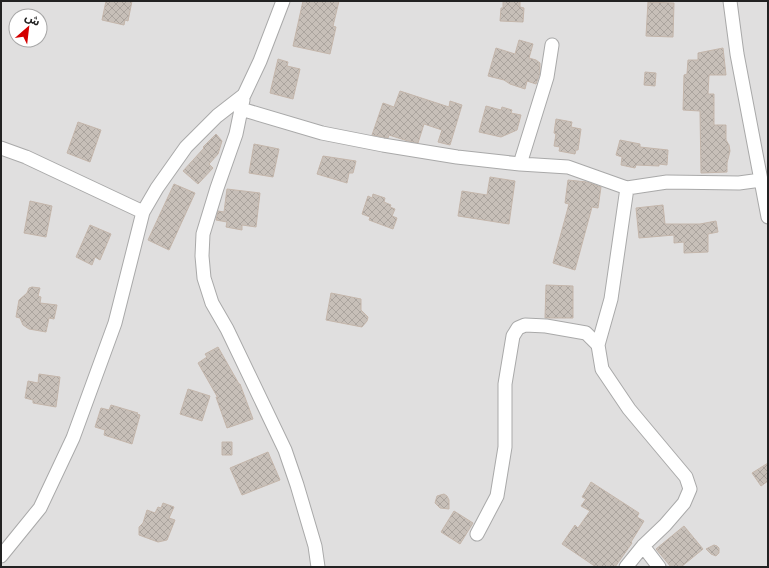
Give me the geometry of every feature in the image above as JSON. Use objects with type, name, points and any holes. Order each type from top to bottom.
[{"type":"street","points":[[283,1],[260,61],[244,95],[236,134],[203,234],[202,256],[204,278],[212,303],[285,450],[315,546],[318,567]]},
{"type":"street","points":[[730,1],[737,54],[753,145],[768,217]]},
{"type":"street","points":[[520,164],[547,77],[552,46]]},
{"type":"street","points":[[1,556],[40,508],[73,438],[115,323],[143,212],[157,188],[186,147],[217,116],[244,95]]},
{"type":"street","points":[[241,109],[322,133],[383,145],[449,156],[520,164],[568,167],[627,188],[667,182],[739,183],[761,180]]},
{"type":"street","points":[[1,148],[26,157],[143,212]]},
{"type":"street","points":[[626,567],[643,546],[665,525],[684,503],[690,489],[686,477],[629,409],[602,369],[598,345],[611,299],[627,188]]},
{"type":"street","points":[[477,534],[497,496],[505,447],[505,384],[510,347],[513,336],[518,328],[525,325],[546,326],[586,333],[598,345]]},
{"type":"street","points":[[643,546],[659,567]]},
{"type":"shaded area","points":[[1,1],[768,1],[768,567],[1,567]]},
{"type":"building","points":[[106,1],[132,1],[128,21],[125,20],[124,25],[102,20]]},
{"type":"building","points":[[303,1],[339,1],[333,26],[336,27],[330,54],[293,46]]},
{"type":"building","points":[[503,1],[520,1],[520,7],[524,8],[523,22],[500,21]]},
{"type":"building","points":[[648,2],[674,3],[673,37],[646,36]]},
{"type":"building","points":[[519,40],[533,44],[529,58],[540,63],[540,73],[536,84],[527,81],[525,89],[510,84],[504,80],[488,76],[496,48],[515,54]]},
{"type":"building","points":[[723,48],[726,75],[709,75],[708,94],[714,94],[714,125],[726,125],[726,140],[730,151],[727,163],[727,172],[701,173],[700,111],[683,110],[684,75],[687,74],[688,60],[698,60],[698,53]]},
{"type":"building","points":[[278,59],[288,62],[287,66],[300,69],[293,99],[270,93]]},
{"type":"building","points":[[645,72],[656,73],[655,86],[644,85]]},
{"type":"building","points":[[400,91],[449,107],[450,101],[462,105],[450,145],[438,142],[442,130],[424,124],[418,143],[389,135],[388,138],[372,135],[383,103],[394,107]]},
{"type":"building","points":[[486,106],[501,110],[502,107],[512,110],[511,113],[521,115],[517,130],[501,137],[479,132]]},
{"type":"building","points":[[556,119],[572,122],[571,127],[581,129],[578,150],[576,150],[575,154],[559,151],[560,147],[554,146]]},
{"type":"building","points":[[78,122],[101,130],[90,162],[67,153]]},
{"type":"building","points":[[216,134],[222,141],[218,154],[209,164],[213,168],[198,184],[183,171]]},
{"type":"building","points":[[620,140],[640,144],[640,147],[668,150],[667,165],[636,165],[635,168],[621,165],[622,157],[616,155]]},
{"type":"building","points":[[254,144],[279,149],[273,177],[249,173]]},
{"type":"building","points":[[323,156],[356,161],[353,173],[349,173],[347,183],[317,174]]},
{"type":"building","points":[[490,177],[515,181],[509,224],[458,216],[462,191],[487,195]]},
{"type":"building","points":[[568,180],[587,182],[601,187],[598,208],[592,207],[575,270],[553,263],[569,204],[565,203]]},
{"type":"building","points":[[174,184],[195,193],[169,250],[148,240]]},
{"type":"building","points":[[227,189],[260,193],[256,227],[242,225],[242,230],[226,227],[227,222],[216,220],[218,211],[224,212]]},
{"type":"building","points":[[373,194],[385,198],[384,202],[391,205],[390,207],[395,209],[392,216],[397,218],[393,229],[369,220],[370,217],[362,214],[368,196],[372,198]]},
{"type":"building","points":[[30,201],[52,206],[46,237],[24,233]]},
{"type":"building","points":[[663,205],[665,224],[700,224],[716,221],[718,232],[708,234],[708,252],[684,253],[684,242],[674,243],[674,235],[639,238],[636,208]]},
{"type":"building","points":[[90,225],[111,234],[100,260],[95,257],[92,265],[76,257]]},
{"type":"building","points":[[546,285],[573,286],[573,318],[545,318]]},
{"type":"building","points":[[29,288],[40,288],[38,296],[41,297],[40,303],[57,305],[54,319],[49,318],[46,332],[29,329],[23,325],[20,318],[16,317],[19,300],[27,293]]},
{"type":"building","points":[[331,293],[361,299],[361,310],[368,317],[367,321],[362,327],[326,320]]},
{"type":"building","points":[[218,347],[240,384],[253,419],[227,428],[216,397],[218,398],[198,363],[207,357],[205,354]]},
{"type":"building","points":[[39,374],[60,377],[56,407],[33,403],[33,400],[25,398],[28,381],[38,383]]},
{"type":"building","points":[[188,389],[210,396],[202,421],[180,414]]},
{"type":"building","points":[[111,405],[138,413],[137,414],[140,415],[132,444],[104,435],[105,430],[95,427],[101,408],[109,410]]},
{"type":"building","points":[[222,442],[232,442],[232,455],[222,455]]},
{"type":"building","points":[[268,452],[280,480],[242,495],[230,468]]},
{"type":"building","points":[[768,463],[768,481],[761,486],[752,473]]},
{"type":"building","points":[[591,482],[639,513],[637,517],[644,521],[631,542],[632,543],[615,567],[596,567],[562,544],[575,525],[578,528],[590,511],[581,506],[586,499],[582,497]]},
{"type":"building","points":[[444,494],[449,500],[449,509],[440,508],[435,503],[437,496]]},
{"type":"building","points":[[163,503],[174,507],[169,518],[175,520],[167,540],[158,542],[139,535],[139,527],[143,523],[147,510],[155,513],[158,507],[161,508]]},
{"type":"building","points":[[454,511],[473,523],[460,544],[441,532]]},
{"type":"building","points":[[684,526],[703,549],[681,567],[671,567],[656,549]]},
{"type":"building","points":[[714,545],[719,548],[719,553],[716,556],[711,554],[706,549]]}]
